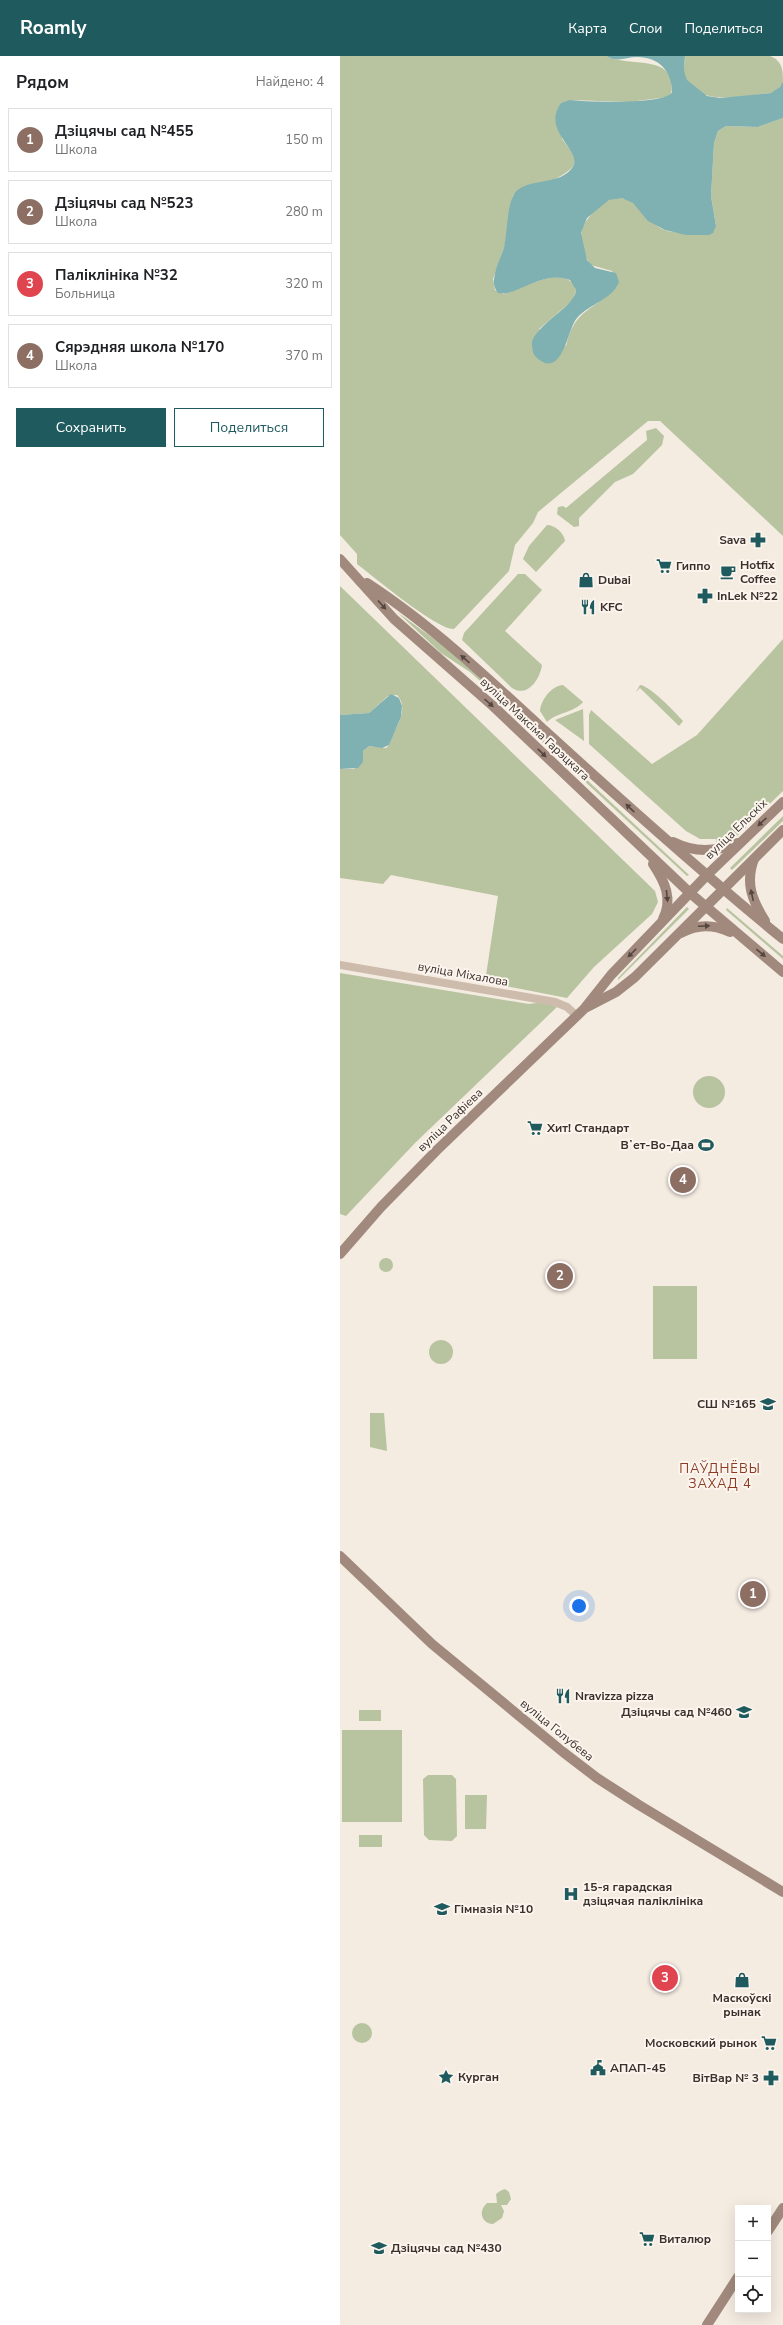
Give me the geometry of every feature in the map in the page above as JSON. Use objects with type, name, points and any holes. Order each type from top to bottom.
[{"type":"main road","name":"вуліца Максіма Гарэцкага","points":[[341,562],[356,576],[394,618],[514,726],[643,849],[738,935]]},
{"type":"main road","name":"вуліца Максіма Гарэцкага","points":[[356,576],[383,593],[446,642],[526,712],[658,835],[783,940]]},
{"type":"main road","points":[[514,726],[526,712]]},
{"type":"main road","name":"вуліца Ельскіх","points":[[707,875],[783,802]]},
{"type":"main road","points":[[723,889],[783,830]]},
{"type":"main road","points":[[658,835],[682,846],[704,851],[728,847],[740,842]]},
{"type":"main road","points":[[643,849],[662,878],[667,893],[666,913],[660,925]]},
{"type":"main road","points":[[756,855],[749,876],[751,893],[753,901],[770,929]]},
{"type":"main road","name":"вуліца Рафіева","points":[[340,1254],[382,1207],[437,1150],[580,1012],[611,975],[660,925],[694,896],[707,875]]},
{"type":"main road","name":"вуліца Рафіева","points":[[580,1012],[624,986],[723,889]]},
{"type":"main road","points":[[671,939],[689,929],[702,926],[720,927],[738,935],[783,972]]},
{"type":"main road","name":"вуліца Голубева","points":[[340,1556],[432,1644],[591,1774],[639,1805],[783,1892]]},
{"type":"main road","points":[[771,2226],[783,2208]]},
{"type":"main road","points":[[707,2325],[735,2282]]},
{"type":"street","name":"вуліца Міхалова","points":[[340,965],[548,1001],[580,1012]]},
{"type":"green space","points":[[340,56],[606,56],[622,61],[653,64],[668,72],[672,88],[668,97],[629,102],[570,100],[562,139],[575,157],[573,166],[568,172],[549,182],[513,195],[506,241],[493,279],[495,290],[503,294],[531,283],[553,277],[563,278],[571,282],[576,290],[573,300],[539,329],[566,346],[570,333],[580,317],[601,301],[617,286],[612,271],[591,265],[582,249],[581,234],[583,227],[592,213],[606,202],[615,198],[621,198],[634,203],[651,221],[665,230],[683,232],[716,226],[711,196],[714,143],[718,131],[726,126],[758,127],[783,118],[783,536],[660,421],[648,421],[538,512],[533,523],[515,545],[509,571],[454,629],[434,621],[420,612],[357,564],[357,554],[340,535]]},
{"type":"green space","points":[[685,56],[770,56],[780,64],[783,84],[776,91],[771,93],[735,97],[709,96],[698,92],[690,85],[684,74]]},
{"type":"green space","points":[[656,428],[664,436],[662,445],[633,474],[615,482],[579,518],[579,526],[574,527],[557,514],[558,507],[563,506],[566,508],[647,440],[646,431]]},
{"type":"green space","points":[[547,525],[553,526],[559,530],[565,541],[536,572],[523,559],[529,546]]},
{"type":"green space","points":[[518,574],[525,574],[542,590],[505,631],[542,665],[536,681],[532,686],[523,691],[512,688],[462,640],[464,633]]},
{"type":"green space","points":[[340,586],[655,891],[658,902],[652,914],[594,967],[567,998],[485,982],[498,896],[391,875],[383,884],[340,878],[340,769],[354,769],[363,762],[363,751],[369,746],[386,748],[389,745],[400,720],[402,707],[401,701],[397,695],[388,696],[369,713],[340,715]]},
{"type":"green space","points":[[397,612],[452,652],[504,699],[505,703],[470,672],[441,653]]},
{"type":"green space","points":[[783,639],[783,791],[734,839],[717,844],[716,839],[700,839],[686,831],[589,744],[589,715],[591,710],[652,764],[697,735]]},
{"type":"green space","points":[[563,685],[583,702],[579,706],[556,716],[547,722],[540,711],[542,702],[547,694],[554,688]]},
{"type":"green space","points":[[640,685],[656,694],[680,717],[683,721],[679,726],[640,688],[636,692]]},
{"type":"green space","points":[[583,709],[584,741],[555,720]]},
{"type":"green space","points":[[542,738],[689,875],[687,876],[540,740]]},
{"type":"green space","points":[[783,816],[783,821],[732,870],[730,868]]},
{"type":"green space","points":[[687,907],[689,909],[618,980],[618,978]]},
{"type":"green space","points":[[727,908],[783,956],[783,959],[726,910]]},
{"type":"green space","points":[[340,973],[529,1004],[547,1004],[557,1007],[415,1143],[346,1216],[340,1214]]},
{"type":"green space","points":[[709,1076],[720,1081],[725,1092],[720,1103],[709,1108],[698,1103],[693,1092],[698,1081]]},
{"type":"green space","points":[[383,1258],[389,1258],[393,1262],[393,1268],[389,1272],[383,1272],[379,1268],[379,1262]]},
{"type":"green space","points":[[653,1286],[697,1286],[697,1359],[653,1359]]},
{"type":"green space","points":[[441,1340],[450,1343],[453,1352],[450,1361],[441,1364],[432,1361],[429,1352],[432,1343]]},
{"type":"green space","points":[[370,1413],[384,1413],[387,1451],[370,1447]]},
{"type":"green space","points":[[359,1710],[381,1710],[381,1721],[359,1721]]},
{"type":"green space","points":[[342,1730],[402,1730],[402,1822],[342,1822]]},
{"type":"green space","points":[[428,1775],[452,1775],[456,1779],[457,1836],[452,1841],[429,1840],[424,1835],[423,1779]]},
{"type":"green space","points":[[465,1795],[487,1795],[486,1829],[465,1829]]},
{"type":"green space","points":[[359,1835],[382,1835],[382,1847],[359,1847]]},
{"type":"green space","points":[[362,2023],[369,2026],[372,2033],[369,2040],[362,2043],[355,2040],[352,2033],[355,2026]]},
{"type":"green space","points":[[505,2189],[509,2192],[511,2199],[507,2205],[501,2205],[504,2211],[502,2218],[493,2224],[489,2223],[483,2219],[482,2210],[487,2203],[497,2203],[496,2194]]},
{"type":"water","points":[[606,56],[685,56],[684,71],[687,80],[707,96],[720,98],[771,93],[780,87],[783,82],[783,118],[758,127],[726,126],[718,131],[714,143],[711,196],[716,226],[713,233],[709,235],[686,235],[665,230],[648,221],[633,203],[622,198],[609,200],[587,218],[581,233],[587,260],[595,268],[616,273],[619,282],[616,288],[606,298],[582,313],[577,318],[558,358],[553,363],[546,363],[537,358],[534,354],[532,341],[536,334],[570,302],[576,290],[570,280],[550,278],[540,280],[513,291],[498,293],[494,285],[494,281],[504,247],[508,215],[512,199],[519,189],[532,184],[561,177],[572,168],[574,162],[573,155],[559,132],[556,123],[556,113],[561,103],[570,100],[608,102],[641,101],[667,96],[672,92],[670,78],[663,67],[658,63],[645,58],[633,57],[614,59]]},
{"type":"water","points":[[391,694],[399,698],[402,706],[401,717],[389,745],[382,748],[369,746],[363,751],[363,762],[358,768],[340,769],[340,715],[369,713]]},
{"type":"place","name":"Sava","points":[[758,540]]},
{"type":"place","name":"Гиппо","points":[[664,566]]},
{"type":"place","name":"Hotfix Coffee","points":[[728,572]]},
{"type":"place","name":"Dubai","points":[[586,580]]},
{"type":"place","name":"InLek №22","points":[[705,596]]},
{"type":"place","name":"KFC","points":[[588,607]]},
{"type":"place","name":"Хит! Стандарт","points":[[535,1128]]},
{"type":"place","name":"Вʼет-Во-Даа","points":[[706,1145]]},
{"type":"place","name":"Сярэдняя школа №170","points":[[683,1180]]},
{"type":"place","name":"Дзіцячы сад №523","points":[[560,1276]]},
{"type":"place","name":"СШ №165","points":[[768,1404]]},
{"type":"place","name":"Дзіцячы сад №455","points":[[753,1594]]},
{"type":"place","name":"Nravizza pizza","points":[[563,1696]]},
{"type":"place","name":"Дзіцячы сад №460","points":[[744,1712]]},
{"type":"place","name":"15-я гарадская дзіцячая паліклініка","points":[[571,1894]]},
{"type":"place","name":"Гімназія №10","points":[[442,1909]]},
{"type":"place","name":"Паліклініка №32","points":[[665,1978]]},
{"type":"place","name":"Маскоўскі рынак","points":[[742,1980]]},
{"type":"place","name":"Московский рынок","points":[[769,2043]]},
{"type":"place","name":"АПАП-45","points":[[598,2068]]},
{"type":"place","name":"Курган","points":[[446,2077]]},
{"type":"place","name":"ВітВар № 3","points":[[771,2078]]},
{"type":"place","name":"Виталюр","points":[[647,2239]]},
{"type":"place","name":"Дзіцячы сад №430","points":[[379,2248]]},
{"type":"district","name":"ПАЎДНЁВЫ ЗАХАД 4","points":[[720,1476]]}]
